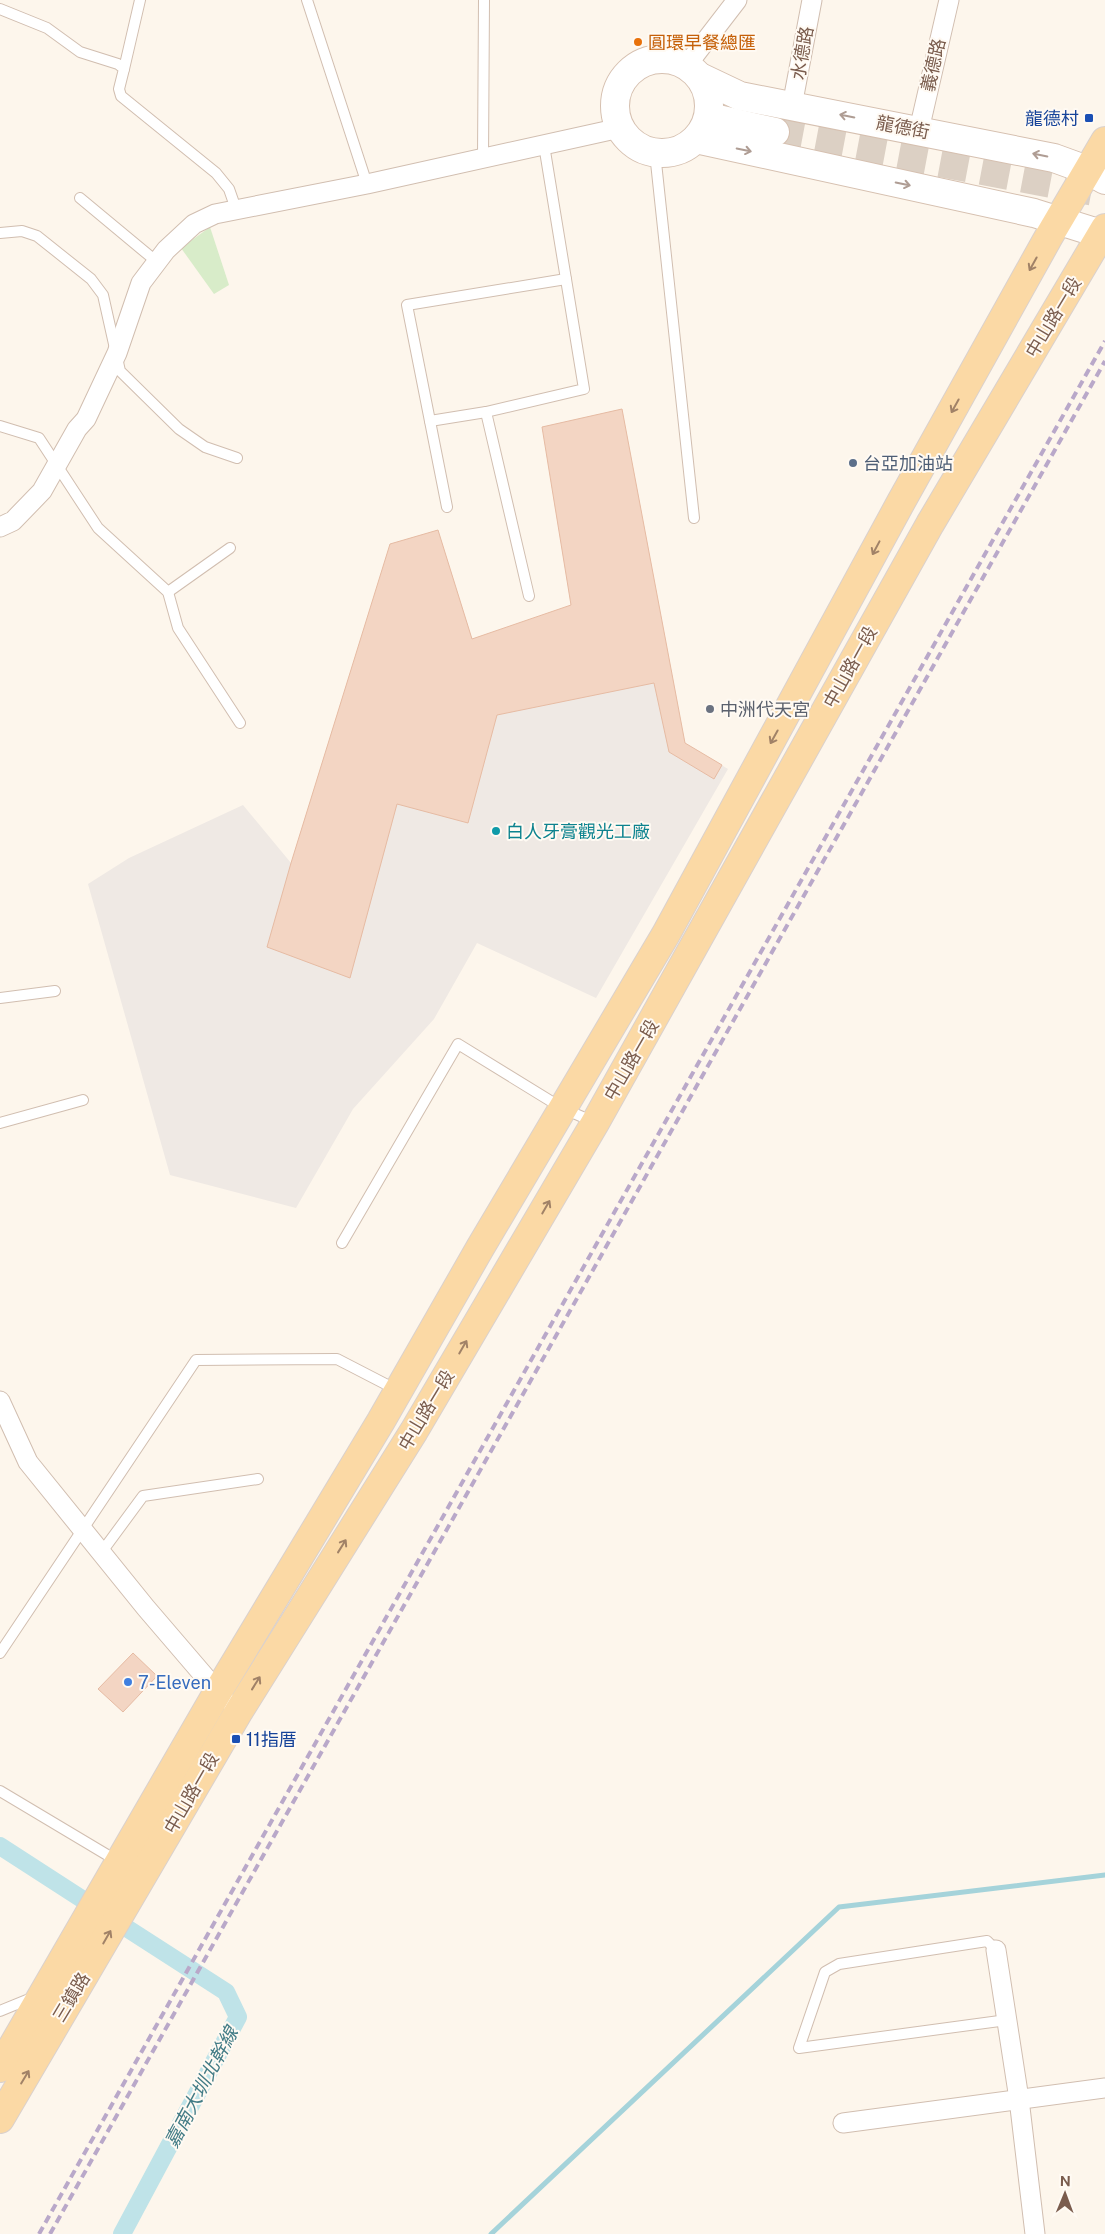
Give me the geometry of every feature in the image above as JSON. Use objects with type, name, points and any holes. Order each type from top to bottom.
[{"type":"main road","name":"龍德街","points":[[620,128],[616,113],[616,98],[620,84],[630,72],[643,63],[658,59],[673,60],[740,96],[1054,158],[1096,175]]},
{"type":"main road","points":[[620,128],[629,140],[641,148],[655,153],[670,153],[684,148],[703,128],[710,103],[707,89],[693,71]]},
{"type":"main road","points":[[703,128],[775,132]]},
{"type":"main road","points":[[703,128],[1046,218],[1103,231]]},
{"type":"main road","name":"中山路一段","points":[[119,1862],[670,926],[901,502],[1046,218],[1096,175],[1105,141]]},
{"type":"main road","name":"中山路一段","points":[[142,1876],[239,1711],[414,1431],[595,1123],[930,524],[1103,231]]},
{"type":"main road","points":[[901,502],[930,524]]},
{"type":"main road","name":"三鎮路","points":[[0,2068],[119,1862]]},
{"type":"main road","name":"三鎮路","points":[[0,2119],[142,1876]]},
{"type":"street","points":[[693,71],[737,0]]},
{"type":"street","name":"水德路","points":[[792,106],[812,0]]},
{"type":"street","name":"義德路","points":[[919,130],[949,0]]},
{"type":"street","points":[[0,527],[13,521],[42,490],[77,429],[86,419],[117,353],[141,283],[166,250],[194,224],[216,214],[236,209],[367,184],[620,128]]},
{"type":"street","points":[[0,1400],[28,1462],[217,1693],[239,1711]]},
{"type":"street","points":[[996,1950],[1019,2099],[1035,2234]]},
{"type":"street","points":[[843,2123],[1105,2088]]},
{"type":"lane","points":[[140,0],[119,89],[121,96],[216,173],[229,189],[236,209]]},
{"type":"lane","points":[[307,0],[367,184]]},
{"type":"lane","points":[[483,158],[484,0]]},
{"type":"lane","points":[[0,9],[47,28],[80,52],[118,64],[124,69]]},
{"type":"lane","points":[[430,421],[486,412],[584,389],[544,145]]},
{"type":"lane","points":[[655,153],[694,518]]},
{"type":"lane","points":[[80,198],[157,262]]},
{"type":"lane","points":[[0,233],[22,231],[37,236],[91,279],[102,295],[120,371],[180,429],[205,448],[237,458]]},
{"type":"lane","points":[[447,507],[407,305],[566,279]]},
{"type":"lane","points":[[486,412],[528,596]]},
{"type":"lane","points":[[0,426],[39,438],[98,528],[168,592],[178,628],[240,723]]},
{"type":"lane","points":[[168,592],[230,548]]},
{"type":"lane","points":[[0,998],[55,991]]},
{"type":"lane","points":[[342,1243],[458,1044],[562,1108],[595,1123]]},
{"type":"lane","points":[[0,1124],[83,1100]]},
{"type":"lane","points":[[0,1653],[196,1360],[337,1359],[398,1391]]},
{"type":"lane","points":[[101,1553],[143,1496],[258,1479]]},
{"type":"lane","points":[[0,1790],[119,1862]]},
{"type":"lane","points":[[996,1950],[987,1941],[839,1964],[830,1968],[825,1972],[799,2048],[1007,2020]]},
{"type":"lane","points":[[0,2011],[43,1994]]},
{"type":"shaded area","name":"白人牙膏觀光工廠","points":[[622,409],[685,743],[728,769],[596,998],[477,943],[434,1019],[353,1109],[296,1208],[170,1175],[88,884],[129,858],[243,805],[291,863],[390,544],[438,530],[472,639],[571,606],[542,427]]},
{"type":"green space","points":[[210,227],[229,285],[214,294],[181,248]]},
{"type":"building","points":[[622,409],[685,743],[722,765],[714,779],[669,752],[654,683],[497,715],[468,823],[397,804],[350,978],[267,947],[291,863],[390,544],[438,530],[472,639],[571,605],[542,427]]},
{"type":"building","name":"7-Eleven","points":[[133,1653],[157,1676],[123,1712],[98,1689]]},
{"type":"waterway","name":"嘉南大圳北幹線","points":[[0,1846],[85,1901]]},
{"type":"waterway","points":[[491,2234],[839,1907],[1105,1875]]},
{"type":"waterway","name":"嘉南大圳北幹線","points":[[122,2234],[238,2017],[226,1992],[125,1927]]},
{"type":"tunnel","points":[[775,132],[1105,194]]},
{"type":"railway","points":[[39,2234],[1105,341]]},
{"type":"railway","points":[[50,2234],[1105,361]]},
{"type":"place","name":"圓環早餐總匯","points":[[638,42]]},
{"type":"place","name":"龍德村","points":[[1089,118]]},
{"type":"place","name":"台亞加油站","points":[[853,463]]},
{"type":"place","name":"中洲代天宮","points":[[710,709]]},
{"type":"place","name":"白人牙膏觀光工廠","points":[[496,831]]},
{"type":"place","name":"7-Eleven","points":[[128,1682]]},
{"type":"place","name":"11指厝","points":[[236,1739]]}]
